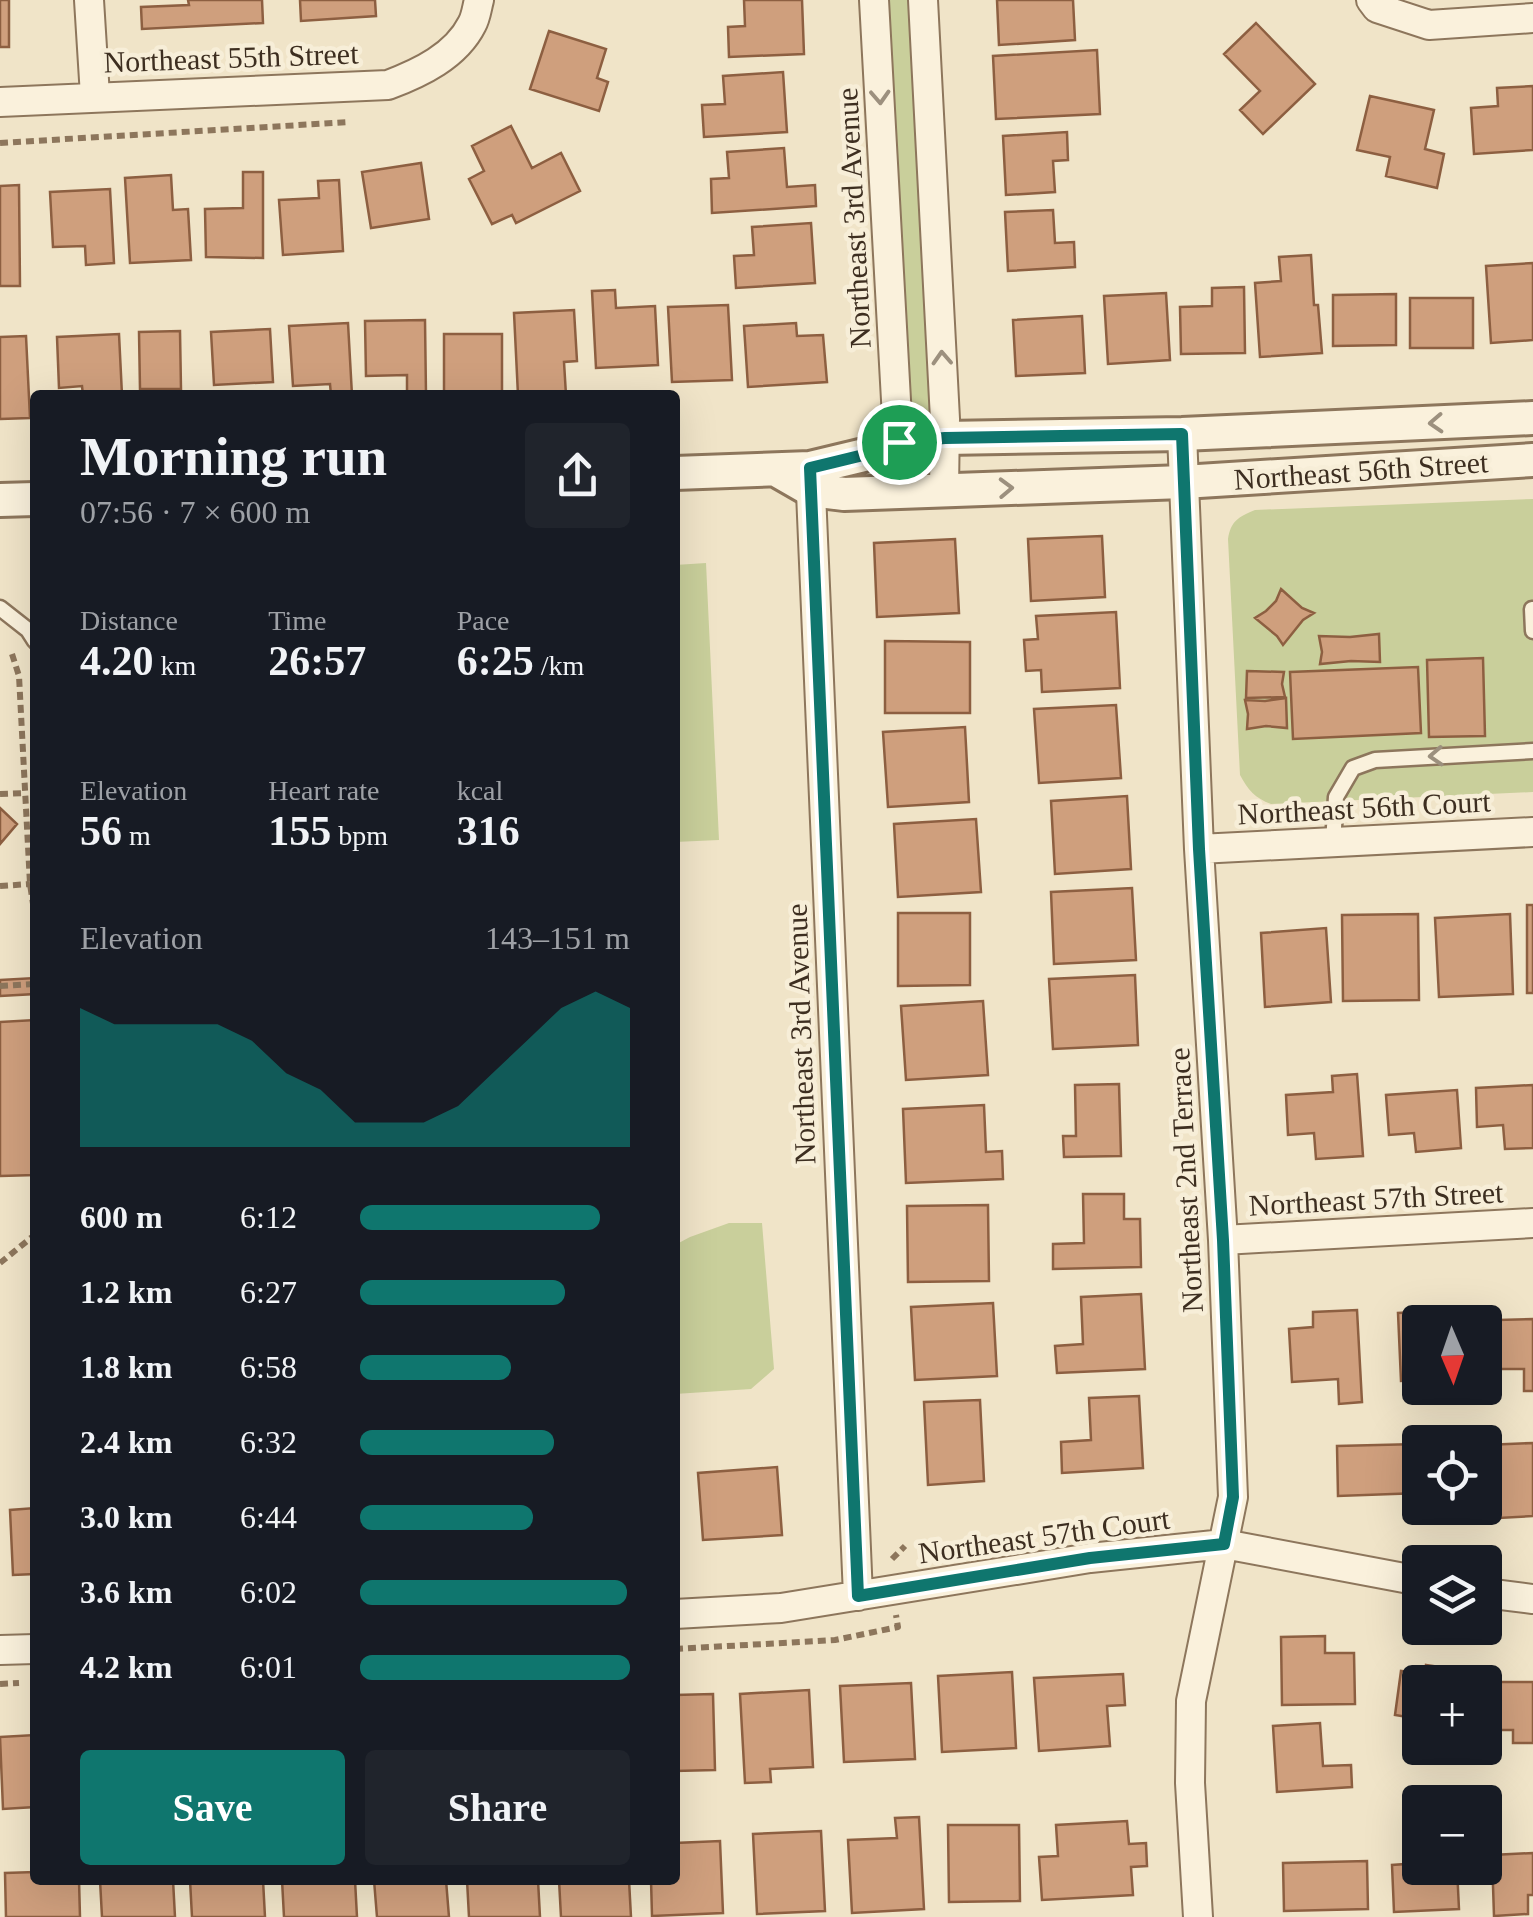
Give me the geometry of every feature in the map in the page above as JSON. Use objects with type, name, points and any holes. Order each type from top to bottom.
[{"type":"street","points":[[89,0],[95,96]]},
{"type":"street","name":"Northeast 55th Street","points":[[0,102],[388,84],[421,73],[454,48],[472,24],[479,0]]},
{"type":"street","name":"Northeast 3rd Avenue","points":[[874,0],[901,492]]},
{"type":"street","points":[[923,0],[945,438],[944,490]]},
{"type":"street","points":[[1374,4],[1429,25],[1533,18]]},
{"type":"street","name":"Northeast 56th Street","points":[[810,479],[899,442],[945,438],[1182,434],[1533,418]]},
{"type":"street","name":"Northeast 2nd Terrace","points":[[1182,434],[1233,1497],[1191,1701],[1190,1783],[1198,1917]]},
{"type":"street","name":"Northeast 56th Street","points":[[680,473],[774,469],[844,494],[1183,482],[1533,460]]},
{"type":"street","name":"Northeast 3rd Avenue","points":[[810,479],[858,1596]]},
{"type":"street","points":[[0,500],[30,499]]},
{"type":"street","name":"Northeast 56th Court","points":[[1199,849],[1533,832]]},
{"type":"street","name":"Northeast 57th Street","points":[[1223,1240],[1533,1223]]},
{"type":"street","name":"Northeast 57th Court","points":[[680,1614],[781,1608],[1090,1558],[1224,1544],[1402,1578]]},
{"type":"street","points":[[1502,1595],[1533,1599]]},
{"type":"street","points":[[0,1650],[30,1648]]},
{"type":"lane","points":[[0,608],[30,633]]},
{"type":"lane","points":[[1532,609],[1533,631]]},
{"type":"lane","points":[[1333,842],[1336,797],[1353,768],[1375,760],[1533,751]]},
{"type":"path","points":[[0,143],[350,122]]},
{"type":"path","points":[[0,886],[30,884],[19,676],[9,649]]},
{"type":"path","points":[[0,794],[25,793]]},
{"type":"path","points":[[0,986],[30,984]]},
{"type":"path","points":[[0,1264],[30,1239]]},
{"type":"green space","points":[[885,0],[913,0],[935,414],[908,415]]},
{"type":"green space","points":[[1533,499],[1533,792],[1271,804],[1252,793],[1240,775],[1228,539],[1236,520],[1255,510]]},
{"type":"green space","points":[[706,563],[719,840],[680,842],[680,565]]},
{"type":"green space","points":[[729,1223],[762,1223],[774,1369],[751,1389],[680,1394],[680,1242]]},
{"type":"building","points":[[0,0],[9,0],[9,47],[0,47]]},
{"type":"building","points":[[188,0],[262,0],[263,23],[142,29],[141,7],[189,5]]},
{"type":"building","points":[[300,0],[375,0],[376,16],[301,21]]},
{"type":"building","points":[[744,0],[802,0],[804,54],[729,57],[728,27],[745,26]]},
{"type":"building","points":[[997,0],[1073,0],[1075,40],[999,45]]},
{"type":"building","points":[[1256,23],[1315,84],[1263,134],[1240,110],[1260,91],[1224,54]]},
{"type":"building","points":[[549,31],[606,49],[597,78],[608,82],[599,111],[530,89]]},
{"type":"building","points":[[1097,50],[1100,114],[996,119],[993,56]]},
{"type":"building","points":[[783,72],[787,132],[704,137],[702,105],[725,104],[723,76]]},
{"type":"building","points":[[1533,86],[1533,150],[1474,154],[1471,108],[1498,106],[1497,88]]},
{"type":"building","points":[[1370,96],[1434,110],[1425,149],[1444,154],[1437,188],[1386,176],[1390,157],[1357,150]]},
{"type":"building","points":[[511,126],[532,168],[561,153],[580,191],[516,223],[512,215],[492,224],[469,179],[484,171],[472,146]]},
{"type":"building","points":[[1067,132],[1068,160],[1053,161],[1055,192],[1006,195],[1003,136]]},
{"type":"building","points":[[784,148],[787,187],[815,185],[816,206],[712,213],[711,179],[729,178],[727,152]]},
{"type":"building","points":[[421,163],[429,219],[371,228],[362,172]]},
{"type":"building","points":[[243,172],[263,172],[263,258],[206,257],[205,209],[243,208]]},
{"type":"building","points":[[171,175],[173,210],[188,209],[191,260],[130,263],[125,178]]},
{"type":"building","points":[[339,180],[343,251],[283,255],[279,200],[319,198],[318,181]]},
{"type":"building","points":[[19,185],[20,286],[0,286],[0,186]]},
{"type":"building","points":[[110,189],[114,263],[86,265],[85,246],[53,247],[50,192]]},
{"type":"building","points":[[1053,210],[1055,243],[1074,242],[1075,267],[1008,271],[1005,212]]},
{"type":"building","points":[[811,223],[815,283],[736,288],[734,256],[754,255],[752,227]]},
{"type":"building","points":[[1311,255],[1322,353],[1260,357],[1255,283],[1281,281],[1279,257]]},
{"type":"building","points":[[1533,263],[1533,340],[1491,343],[1486,266]]},
{"type":"building","points":[[1244,287],[1245,353],[1181,354],[1180,307],[1212,306],[1212,288]]},
{"type":"building","points":[[615,290],[616,308],[655,306],[658,365],[596,368],[592,291]]},
{"type":"building","points":[[1166,293],[1170,360],[1108,364],[1104,296]]},
{"type":"building","points":[[1396,294],[1396,345],[1333,346],[1333,295]]},
{"type":"building","points":[[1410,298],[1473,298],[1473,348],[1410,348]]},
{"type":"building","points":[[728,305],[732,380],[672,382],[668,307]]},
{"type":"building","points":[[574,310],[577,361],[564,362],[566,390],[518,390],[514,313]]},
{"type":"building","points":[[1082,316],[1085,373],[1016,376],[1013,320]]},
{"type":"building","points":[[425,320],[426,390],[407,390],[407,375],[366,376],[365,321]]},
{"type":"building","points":[[348,323],[352,390],[331,390],[330,384],[293,386],[289,326]]},
{"type":"building","points":[[796,323],[797,336],[823,335],[827,382],[748,387],[744,326]]},
{"type":"building","points":[[270,329],[273,382],[214,385],[211,332]]},
{"type":"building","points":[[180,331],[181,389],[140,389],[139,332]]},
{"type":"building","points":[[119,334],[122,390],[59,388],[57,337]]},
{"type":"building","points":[[444,334],[502,334],[502,390],[444,390]]},
{"type":"building","points":[[26,336],[30,418],[0,419],[0,337]]},
{"type":"building","points":[[1102,536],[1105,597],[1031,601],[1028,539]]},
{"type":"building","points":[[955,539],[959,613],[877,617],[874,543]]},
{"type":"building","points":[[1281,589],[1302,608],[1314,613],[1303,620],[1283,645],[1255,618],[1276,601]]},
{"type":"building","points":[[1116,612],[1120,688],[1042,692],[1041,670],[1026,671],[1024,640],[1038,639],[1036,616]]},
{"type":"building","points":[[1379,634],[1380,662],[1320,664],[1319,636]]},
{"type":"building","points":[[885,641],[970,642],[970,713],[885,713]]},
{"type":"building","points":[[1483,658],[1485,736],[1429,737],[1427,660]]},
{"type":"building","points":[[1418,667],[1421,733],[1293,739],[1290,672]]},
{"type":"building","points":[[1247,671],[1284,672],[1285,697],[1246,698]]},
{"type":"building","points":[[1286,698],[1287,728],[1247,729],[1245,700]]},
{"type":"building","points":[[1116,705],[1121,778],[1039,783],[1034,709]]},
{"type":"building","points":[[965,727],[969,802],[888,807],[883,732]]},
{"type":"building","points":[[1127,796],[1131,869],[1055,874],[1051,801]]},
{"type":"building","points":[[0,808],[17,824],[0,844]]},
{"type":"building","points":[[976,819],[981,892],[898,897],[894,824]]},
{"type":"building","points":[[1132,888],[1136,960],[1054,964],[1051,892]]},
{"type":"building","points":[[1527,905],[1533,905],[1533,993],[1527,993]]},
{"type":"building","points":[[898,913],[970,913],[970,985],[898,986]]},
{"type":"building","points":[[1418,914],[1419,1000],[1343,1001],[1342,915]]},
{"type":"building","points":[[1510,914],[1513,994],[1439,997],[1435,918]]},
{"type":"building","points":[[1326,928],[1331,1002],[1265,1007],[1261,933]]},
{"type":"building","points":[[1135,975],[1138,1045],[1053,1049],[1049,979]]},
{"type":"building","points":[[30,978],[30,994],[0,996],[0,980]]},
{"type":"building","points":[[983,1001],[988,1075],[906,1080],[901,1006]]},
{"type":"building","points":[[30,1020],[30,1175],[0,1176],[0,1022]]},
{"type":"building","points":[[1357,1074],[1363,1156],[1316,1159],[1314,1133],[1288,1135],[1286,1095],[1333,1092],[1332,1076]]},
{"type":"building","points":[[1119,1084],[1121,1156],[1064,1157],[1063,1136],[1076,1136],[1075,1085]]},
{"type":"building","points":[[1533,1085],[1533,1148],[1505,1149],[1503,1125],[1477,1127],[1476,1088]]},
{"type":"building","points":[[1457,1090],[1461,1148],[1416,1152],[1414,1133],[1389,1135],[1386,1095]]},
{"type":"building","points":[[984,1105],[986,1152],[1002,1151],[1003,1179],[906,1183],[903,1109]]},
{"type":"building","points":[[1083,1194],[1124,1194],[1124,1219],[1140,1219],[1141,1267],[1053,1269],[1053,1244],[1084,1243]]},
{"type":"building","points":[[988,1205],[989,1281],[908,1282],[907,1206]]},
{"type":"building","points":[[1141,1294],[1145,1369],[1057,1373],[1055,1346],[1083,1344],[1081,1297]]},
{"type":"building","points":[[993,1303],[997,1376],[915,1380],[911,1307]]},
{"type":"building","points":[[1357,1310],[1362,1402],[1339,1404],[1338,1379],[1292,1382],[1289,1329],[1313,1327],[1313,1312]]},
{"type":"building","points":[[1398,1313],[1402,1313],[1401,1381]]},
{"type":"building","points":[[1533,1319],[1533,1391],[1524,1391],[1524,1369],[1502,1369],[1502,1320]]},
{"type":"building","points":[[1139,1396],[1143,1468],[1062,1473],[1061,1442],[1091,1440],[1089,1398]]},
{"type":"building","points":[[980,1400],[984,1481],[928,1485],[924,1402]]},
{"type":"building","points":[[1533,1443],[1533,1516],[1502,1518],[1502,1444]]},
{"type":"building","points":[[1402,1444],[1402,1494],[1338,1496],[1337,1446]]},
{"type":"building","points":[[777,1467],[782,1535],[703,1540],[698,1473]]},
{"type":"building","points":[[30,1508],[30,1574],[13,1575],[10,1510]]},
{"type":"building","points":[[1325,1636],[1325,1653],[1354,1653],[1355,1704],[1282,1705],[1281,1637]]},
{"type":"building","points":[[1402,1671],[1402,1716],[1395,1715]]},
{"type":"building","points":[[1012,1672],[1016,1748],[942,1752],[938,1676]]},
{"type":"building","points":[[1123,1674],[1125,1705],[1107,1706],[1110,1746],[1039,1751],[1034,1678]]},
{"type":"building","points":[[1502,1682],[1533,1682],[1533,1743],[1513,1743],[1513,1730],[1502,1730]]},
{"type":"building","points":[[911,1683],[915,1759],[844,1762],[840,1686]]},
{"type":"building","points":[[809,1690],[813,1767],[770,1769],[771,1782],[745,1783],[740,1694]]},
{"type":"building","points":[[713,1694],[715,1770],[680,1771],[680,1695]]},
{"type":"building","points":[[1320,1723],[1323,1766],[1351,1765],[1352,1787],[1277,1792],[1273,1726]]},
{"type":"building","points":[[30,1735],[30,1807],[3,1809],[0,1737]]},
{"type":"building","points":[[919,1817],[924,1909],[852,1913],[848,1840],[897,1838],[895,1818]]},
{"type":"building","points":[[1127,1821],[1129,1844],[1146,1843],[1147,1866],[1131,1867],[1133,1895],[1042,1900],[1039,1857],[1058,1856],[1056,1825]]},
{"type":"building","points":[[948,1825],[1019,1825],[1020,1901],[949,1902]]},
{"type":"building","points":[[821,1831],[825,1911],[757,1914],[753,1834]]},
{"type":"building","points":[[720,1841],[723,1913],[652,1916],[651,1885],[680,1885],[680,1843]]},
{"type":"building","points":[[1533,1853],[1533,1895],[1528,1895],[1528,1914],[1494,1916],[1493,1885],[1502,1885],[1502,1855]]},
{"type":"building","points":[[1367,1861],[1368,1909],[1284,1911],[1283,1863]]},
{"type":"building","points":[[1402,1864],[1402,1885],[1458,1885],[1459,1909],[1394,1912],[1392,1865]]},
{"type":"building","points":[[30,1872],[30,1885],[79,1885],[80,1917],[6,1917],[5,1873]]},
{"type":"building","points":[[100,1885],[173,1885],[175,1917],[102,1917]]},
{"type":"building","points":[[190,1885],[263,1885],[265,1917],[192,1917]]},
{"type":"building","points":[[282,1885],[355,1885],[357,1917],[284,1917]]},
{"type":"building","points":[[374,1885],[446,1885],[449,1917],[377,1917]]},
{"type":"building","points":[[467,1885],[538,1885],[540,1917],[469,1917]]},
{"type":"building","points":[[559,1885],[629,1885],[631,1917],[561,1917]]},
{"type":"route","points":[[1182,434],[1233,1497],[1224,1544],[1090,1558],[858,1596],[810,468],[884,450],[899,442],[1182,434]]}]
